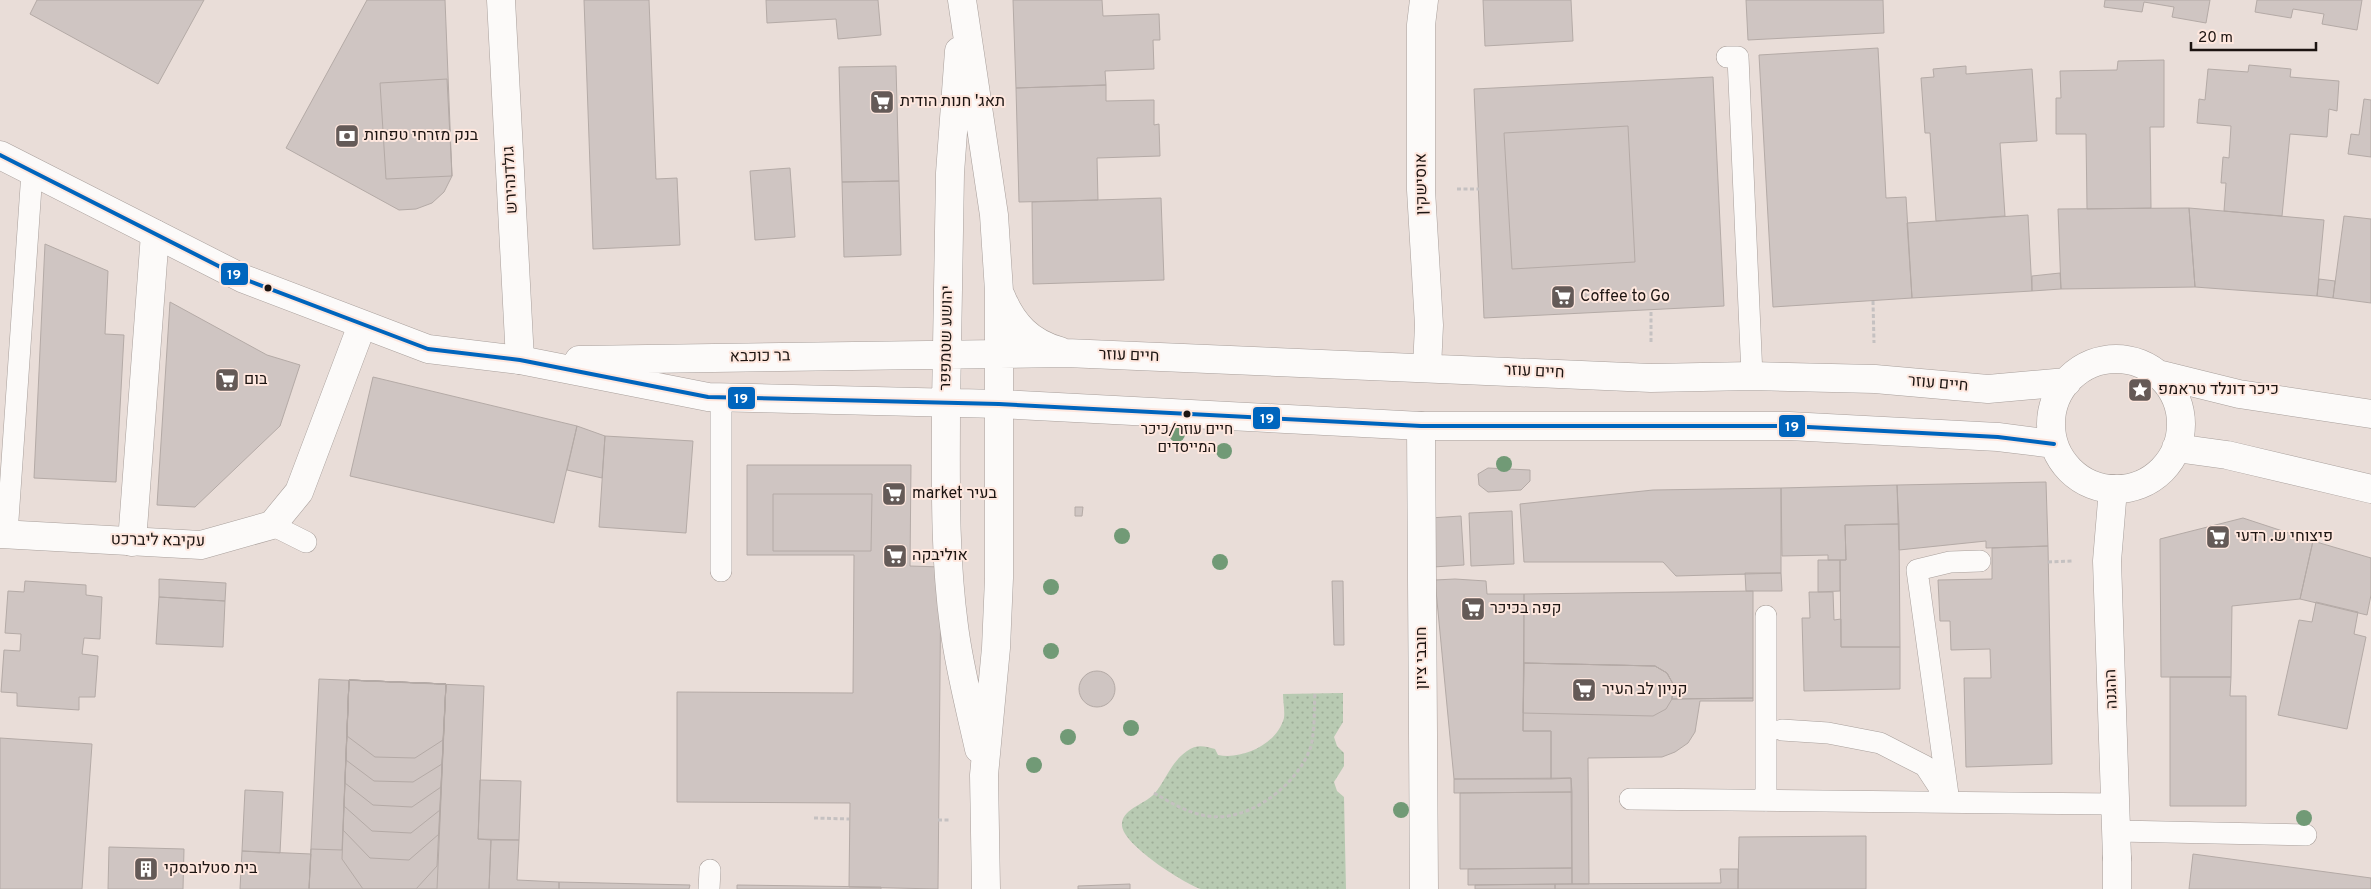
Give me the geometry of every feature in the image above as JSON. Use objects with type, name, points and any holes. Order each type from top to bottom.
[{"type":"street","name":"גולדנהירש","points":[[501,0],[520,360]]},
{"type":"street","name":"אוסישקין","points":[[1424,0],[1421,25],[1421,190],[1429,325],[1427,368]]},
{"type":"street","name":"יהושע שטמפפר","points":[[962,9],[989,174],[999,291],[999,578],[996,648],[984,775],[986,889]]},
{"type":"street","name":"יהושע שטמפפר","points":[[962,9],[950,173],[945,524],[954,628],[984,775]]},
{"type":"street","name":"בר כוכבא","points":[[0,155],[244,279],[428,349],[520,360],[708,397],[946,405],[999,404]]},
{"type":"street","points":[[132,542],[155,234]]},
{"type":"street","points":[[999,291],[1007,312],[1017,326],[1045,347],[1066,353]]},
{"type":"street","points":[[272,525],[299,492],[362,325]]},
{"type":"street","name":"חיים עוזר","points":[[1000,354],[1066,353],[1651,378],[1752,376],[1875,378],[1988,388],[2067,382]]},
{"type":"street","name":"בר כוכבא","points":[[520,360],[1000,354]]},
{"type":"street","points":[[2158,374],[2171,390],[2179,408],[2180,428],[2176,448],[2166,465],[2152,478],[2133,487],[2113,489],[2094,485],[2076,476],[2063,462],[2054,444],[2051,428],[2052,411],[2058,396],[2067,382],[2082,368],[2101,361],[2121,359],[2141,364],[2158,374],[2239,394],[2371,414]]},
{"type":"street","points":[[999,404],[1421,426],[1788,426],[1998,437],[2054,444]]},
{"type":"street","name":"חובבי ציון","points":[[1421,426],[1424,889]]},
{"type":"street","points":[[2176,448],[2227,455],[2371,489]]},
{"type":"street","name":"ההגנה","points":[[2113,489],[2107,560],[2117,804],[2117,889]]},
{"type":"street","name":"עקיבא ליברכט","points":[[4,534],[201,545],[272,525]]},
{"type":"lane","points":[[1727,57],[1738,57],[1752,376]]},
{"type":"lane","points":[[4,534],[32,172]]},
{"type":"lane","points":[[720,397],[721,571]]},
{"type":"lane","points":[[272,525],[306,542]]},
{"type":"lane","points":[[1941,802],[1918,570],[1950,562],[1980,561]]},
{"type":"lane","points":[[1766,616],[1766,801]]},
{"type":"lane","points":[[1782,735],[1873,752],[1914,775],[1941,802]]},
{"type":"lane","points":[[1630,800],[2117,804]]},
{"type":"lane","points":[[2117,831],[2306,835]]},
{"type":"path","points":[[1873,301],[1875,378]]},
{"type":"path","points":[[1154,793],[1182,808],[1208,816],[1238,814],[1267,801],[1295,778],[1311,748],[1315,692]]},
{"type":"path","points":[[814,818],[849,819]]},
{"type":"green space","points":[[1343,693],[1343,722],[1334,737],[1337,746],[1344,753],[1344,766],[1334,782],[1337,791],[1344,797],[1346,889],[1201,889],[1181,879],[1154,861],[1131,841],[1124,831],[1122,823],[1127,814],[1155,793],[1177,760],[1187,751],[1201,746],[1215,749],[1218,755],[1238,755],[1248,752],[1267,742],[1280,727],[1284,718],[1283,694]]},
{"type":"building","points":[[37,0],[204,0],[158,84],[30,14]]},
{"type":"building","points":[[367,0],[445,0],[452,176],[444,192],[432,203],[416,209],[399,210],[286,148]]},
{"type":"building","points":[[584,0],[649,0],[656,179],[677,178],[680,245],[593,249]]},
{"type":"building","points":[[766,0],[878,0],[881,35],[838,39],[836,19],[767,23]]},
{"type":"building","points":[[1013,0],[1102,0],[1103,16],[1159,14],[1160,40],[1153,40],[1154,69],[1105,71],[1106,85],[1016,88]]},
{"type":"building","points":[[1483,0],[1571,0],[1573,41],[1485,46]]},
{"type":"building","points":[[1746,0],[1883,0],[1884,33],[1748,40]]},
{"type":"building","points":[[2105,0],[2210,0],[2206,23],[2172,17],[2174,7],[2144,2],[2142,12],[2104,7]]},
{"type":"building","points":[[2257,0],[2362,0],[2357,30],[2322,24],[2324,14],[2293,9],[2291,18],[2255,12]]},
{"type":"building","points":[[1878,48],[1886,198],[1906,197],[1912,298],[1773,307],[1759,55]]},
{"type":"building","points":[[2164,60],[2164,127],[2150,127],[2151,208],[2087,209],[2086,134],[2056,134],[2056,98],[2061,98],[2060,71],[2117,70],[2118,61]]},
{"type":"building","points":[[2249,65],[2291,69],[2290,77],[2339,81],[2337,111],[2329,109],[2327,137],[2290,134],[2282,216],[2224,211],[2226,183],[2221,183],[2223,157],[2229,158],[2231,126],[2197,123],[2199,99],[2205,100],[2208,69],[2248,72]]},
{"type":"building","points":[[896,66],[899,181],[842,182],[839,67]]},
{"type":"building","points":[[1966,66],[1966,74],[2032,69],[2037,141],[2000,143],[2005,216],[1936,221],[1930,133],[1925,133],[1921,78],[1934,77],[1933,69]]},
{"type":"building","points":[[1713,77],[1724,306],[1484,318],[1474,89]]},
{"type":"building","points":[[447,79],[452,176],[386,179],[380,83]]},
{"type":"building","points":[[1106,85],[1106,101],[1154,100],[1154,125],[1159,124],[1160,156],[1097,158],[1098,200],[1019,202],[1016,88]]},
{"type":"building","points":[[2364,99],[2371,100],[2371,157],[2348,154],[2351,134],[2359,135]]},
{"type":"building","points":[[1628,126],[1635,262],[1512,269],[1504,133]]},
{"type":"building","points":[[790,168],[795,237],[755,240],[750,171]]},
{"type":"building","points":[[899,181],[901,255],[844,257],[842,182]]},
{"type":"building","points":[[1161,198],[1164,280],[1033,284],[1032,202]]},
{"type":"building","points":[[2189,208],[2195,287],[2061,289],[2058,209]]},
{"type":"building","points":[[2189,208],[2324,220],[2317,296],[2195,287]]},
{"type":"building","points":[[2028,215],[2032,291],[1912,298],[1907,223]]},
{"type":"building","points":[[2344,216],[2371,219],[2371,303],[2333,298]]},
{"type":"building","points":[[45,244],[108,271],[105,334],[124,335],[116,482],[34,478]]},
{"type":"building","points":[[2060,273],[2061,289],[2032,291],[2032,276]]},
{"type":"building","points":[[2319,279],[2335,281],[2333,298],[2317,296]]},
{"type":"building","points":[[170,302],[267,355],[300,365],[280,426],[195,507],[157,505]]},
{"type":"building","points":[[373,377],[577,426],[554,523],[350,476]]},
{"type":"building","points":[[577,426],[605,436],[602,478],[567,470]]},
{"type":"building","points":[[605,436],[693,441],[686,533],[599,527]]},
{"type":"building","points":[[747,465],[911,465],[910,566],[941,567],[938,889],[849,887],[850,803],[677,802],[677,692],[853,693],[854,555],[747,555]]},
{"type":"building","points":[[1488,468],[1530,470],[1530,481],[1521,490],[1488,492],[1479,485],[1478,474]]},
{"type":"building","points":[[2046,482],[2048,546],[1986,548],[1986,541],[1899,550],[1897,485]]},
{"type":"building","points":[[1897,485],[1899,524],[1845,525],[1846,560],[1828,560],[1828,555],[1782,556],[1781,488]]},
{"type":"building","points":[[1781,488],[1781,573],[1676,576],[1663,562],[1524,562],[1520,504],[1653,490]]},
{"type":"building","points":[[773,494],[872,494],[871,551],[773,551]]},
{"type":"building","points":[[1075,507],[1083,507],[1082,516],[1075,516]]},
{"type":"building","points":[[1512,511],[1514,564],[1471,566],[1469,513]]},
{"type":"building","points":[[1461,516],[1464,565],[1433,567],[1430,518]]},
{"type":"building","points":[[2243,518],[2313,541],[2300,599],[2232,606],[2231,677],[2161,677],[2160,539]]},
{"type":"building","points":[[1899,524],[1900,647],[1841,647],[1840,560],[1846,560],[1845,525]]},
{"type":"building","points":[[2313,541],[2371,558],[2371,595],[2367,615],[2300,599]]},
{"type":"building","points":[[2048,546],[2052,764],[1966,767],[1964,678],[1991,678],[1990,649],[1951,650],[1950,621],[1940,621],[1938,580],[1992,579],[1992,548]]},
{"type":"building","points":[[1818,560],[1840,560],[1840,591],[1818,592]]},
{"type":"building","points":[[1745,573],[1781,573],[1782,591],[1746,591]]},
{"type":"building","points":[[159,579],[226,583],[225,601],[159,597]]},
{"type":"building","points":[[1435,580],[1486,581],[1487,594],[1524,594],[1523,731],[1551,731],[1551,779],[1454,779]]},
{"type":"building","points":[[25,581],[86,585],[86,595],[102,597],[100,639],[84,638],[82,654],[98,656],[95,697],[79,697],[79,710],[17,706],[17,693],[1,692],[4,650],[20,651],[21,634],[5,633],[8,591],[24,592]]},
{"type":"building","points":[[1332,581],[1343,581],[1344,645],[1334,645]]},
{"type":"building","points":[[1753,591],[1753,698],[1672,699],[1673,684],[1667,673],[1655,666],[1524,663],[1524,594]]},
{"type":"building","points":[[1809,592],[1833,592],[1834,620],[1841,619],[1841,647],[1900,647],[1900,689],[1804,691],[1802,618],[1810,618]]},
{"type":"building","points":[[159,597],[225,601],[223,647],[156,644]]},
{"type":"building","points":[[2316,602],[2358,612],[2354,634],[2366,637],[2347,729],[2278,715],[2299,620],[2312,622]]},
{"type":"building","points":[[1524,663],[1655,666],[1667,673],[1673,684],[1672,699],[1666,709],[1653,716],[1523,713]]},
{"type":"building","points":[[1524,663],[1655,666],[1667,673],[1673,684],[1672,699],[1753,698],[1753,701],[1700,701],[1695,732],[1688,743],[1675,752],[1662,757],[1588,758],[1589,884],[1572,884],[1571,778],[1551,779],[1551,731],[1523,731]]},
{"type":"building","points":[[1097,671],[1104,672],[1110,676],[1114,682],[1114,696],[1110,702],[1104,706],[1097,707],[1090,706],[1084,702],[1080,696],[1079,689],[1080,682],[1084,676],[1090,672]]},
{"type":"building","points":[[2170,677],[2231,677],[2230,696],[2246,696],[2246,806],[2170,806]]},
{"type":"building","points":[[319,679],[484,686],[478,839],[491,840],[489,889],[309,889]]},
{"type":"building","points":[[349,680],[446,684],[443,740],[415,758],[375,757],[347,736]]},
{"type":"building","points":[[349,680],[446,684],[442,764],[413,782],[374,781],[346,760]]},
{"type":"building","points":[[349,680],[446,684],[441,787],[412,807],[373,805],[345,783]]},
{"type":"building","points":[[349,680],[446,684],[440,810],[411,833],[372,831],[344,806]]},
{"type":"building","points":[[349,680],[446,684],[437,866],[416,889],[363,889],[342,859]]},
{"type":"building","points":[[349,680],[446,684],[437,889],[309,889],[311,849],[342,850]]},
{"type":"building","points":[[349,680],[446,684],[439,834],[409,860],[370,858],[343,830]]},
{"type":"building","points":[[0,738],[92,744],[82,889],[0,889]]},
{"type":"building","points":[[1571,778],[1572,792],[1454,793],[1454,779]]},
{"type":"building","points":[[480,780],[521,781],[519,840],[478,839]]},
{"type":"building","points":[[245,790],[283,792],[280,853],[242,851]]},
{"type":"building","points":[[1572,792],[1572,868],[1460,869],[1460,793]]},
{"type":"building","points":[[1866,836],[1866,889],[1738,889],[1739,837]]},
{"type":"building","points":[[491,840],[519,840],[517,880],[559,882],[559,889],[489,889]]},
{"type":"building","name":"בית סטלובסקי","points":[[109,847],[184,849],[183,889],[108,889]]},
{"type":"building","points":[[242,851],[311,854],[309,889],[240,889]]},
{"type":"building","points":[[2193,854],[2371,878],[2371,889],[2189,889]]},
{"type":"building","points":[[1572,868],[1572,884],[1468,885],[1468,869]]},
{"type":"building","points":[[1720,869],[1738,869],[1738,889],[1555,889],[1555,884],[1721,883]]},
{"type":"building","points":[[559,882],[690,885],[689,889],[559,889]]},
{"type":"building","points":[[1130,884],[1130,889],[1078,889],[1078,886]]},
{"type":"building","points":[[1555,884],[1555,889],[1475,889],[1475,885]]},
{"type":"building","points":[[737,885],[881,887],[881,889],[737,889]]},
{"type":"transit line","name":"19","points":[[0,155],[244,279],[428,349],[520,360],[708,397],[999,404],[1421,426],[1789,426],[1998,437],[2054,444]]},
{"type":"place","name":"תאג' חנות הודית","points":[[882,102]]},
{"type":"place","name":"בנק מזרחי טפחות","points":[[347,136]]},
{"type":"place","name":"Coffee to Go","points":[[1563,297]]},
{"type":"place","name":"בום","points":[[227,380]]},
{"type":"place","name":"כיכר דונלד טראמפ","points":[[2140,390]]},
{"type":"place","name":"חיים עוזר/כיכר המייסדים","points":[[1187,414]]},
{"type":"place","name":"market בעיר","points":[[894,494]]},
{"type":"place","name":"פיצוחי ש. רדעי","points":[[2218,537]]},
{"type":"place","name":"אוליבקה","points":[[895,556]]},
{"type":"place","name":"קפה בכיכר","points":[[1473,609]]},
{"type":"place","name":"קניון לב העיר","points":[[1584,690]]},
{"type":"place","name":"בית סטלובסקי","points":[[146,869]]}]
